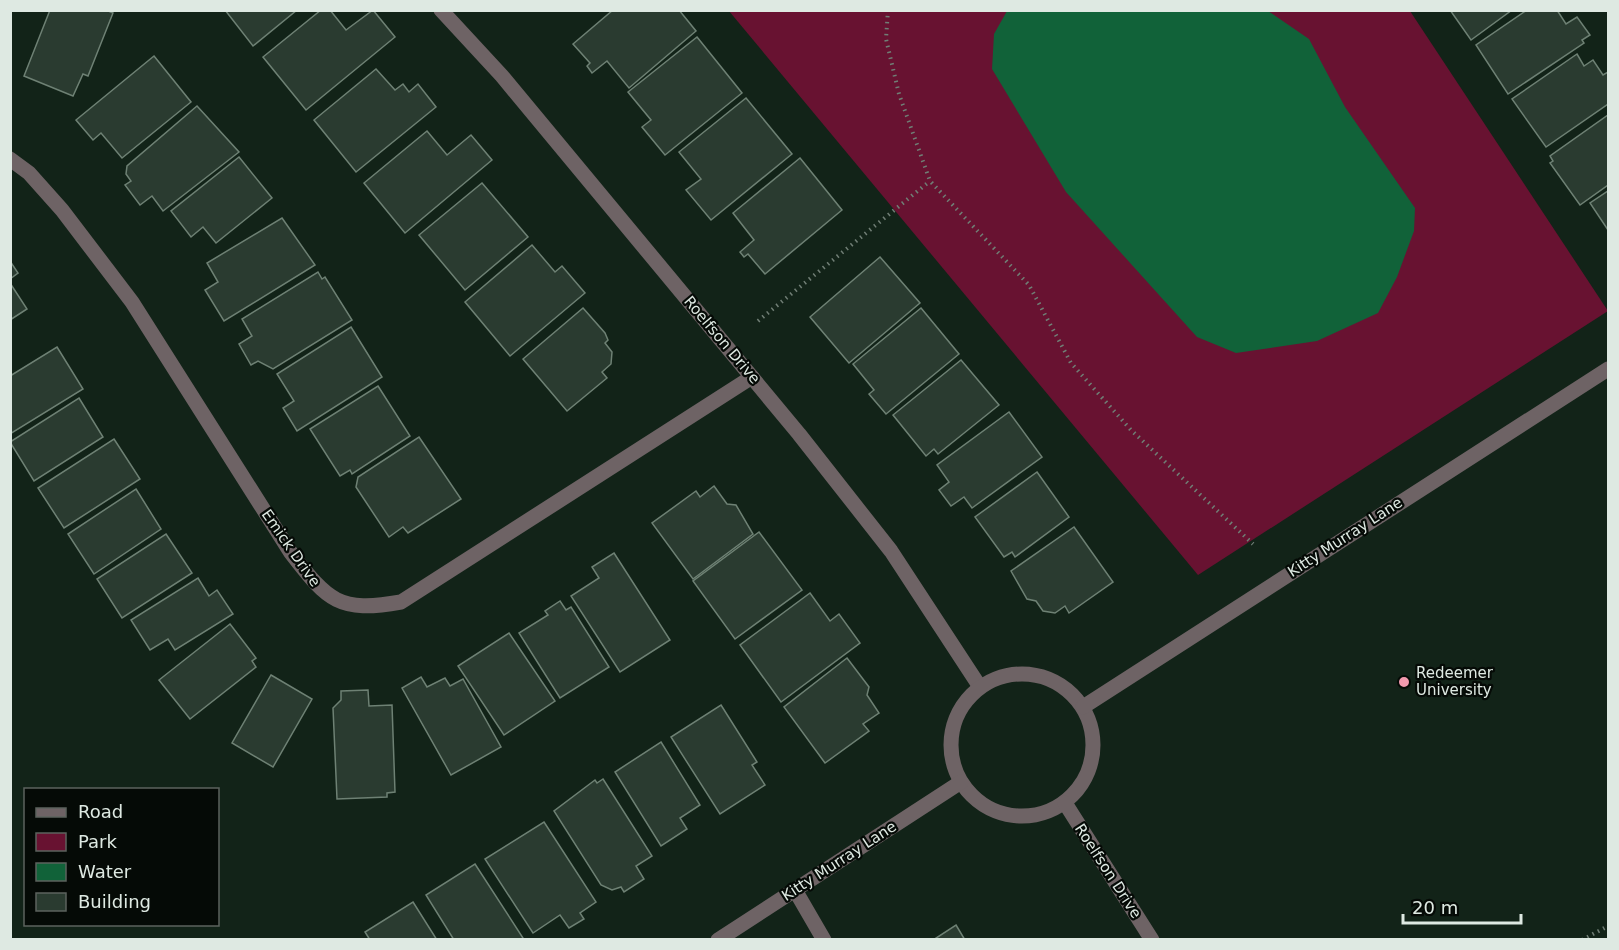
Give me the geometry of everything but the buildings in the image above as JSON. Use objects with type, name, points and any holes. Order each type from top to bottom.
[{"type":"street","name":"Roelfson Drive","points":[[441,10],[509,85],[752,377],[891,551],[980,687]]},
{"type":"street","name":"Emick Drive","points":[[10,159],[29,173],[93,249],[132,302],[291,553],[319,589],[343,603],[369,608],[401,602],[752,377]]},
{"type":"street","name":"Kitty Murray Lane","points":[[1083,707],[1608,369]]},
{"type":"street","points":[[1024,673],[1048,677],[1067,689],[1083,707],[1092,727],[1094,748],[1090,769],[1080,788],[1065,803],[1043,814],[1020,817],[996,813],[976,800],[961,782],[952,762],[950,741],[954,720],[965,701],[980,687],[1001,676],[1024,673]]},
{"type":"street","name":"Kitty Murray Lane","points":[[718,939],[961,782]]},
{"type":"street","name":"Roelfson Drive","points":[[1065,803],[1152,939]]},
{"type":"street","points":[[795,890],[824,939]]},
{"type":"path","points":[[888,10],[886,39],[899,94],[930,181],[1029,285],[1071,363],[1131,430],[1253,544]]},
{"type":"path","points":[[758,321],[930,181]]},
{"type":"path","points":[[1582,939],[1608,926]]},
{"type":"green space","points":[[729,11],[1410,11],[1608,311],[1198,575]]},
{"type":"water","points":[[1007,11],[1268,11],[1309,39],[1345,107],[1415,208],[1414,231],[1397,277],[1378,313],[1317,341],[1236,353],[1197,337],[1066,192],[992,69],[994,34]]},
{"type":"place","name":"Redeemer University","points":[[1404,682]]}]
